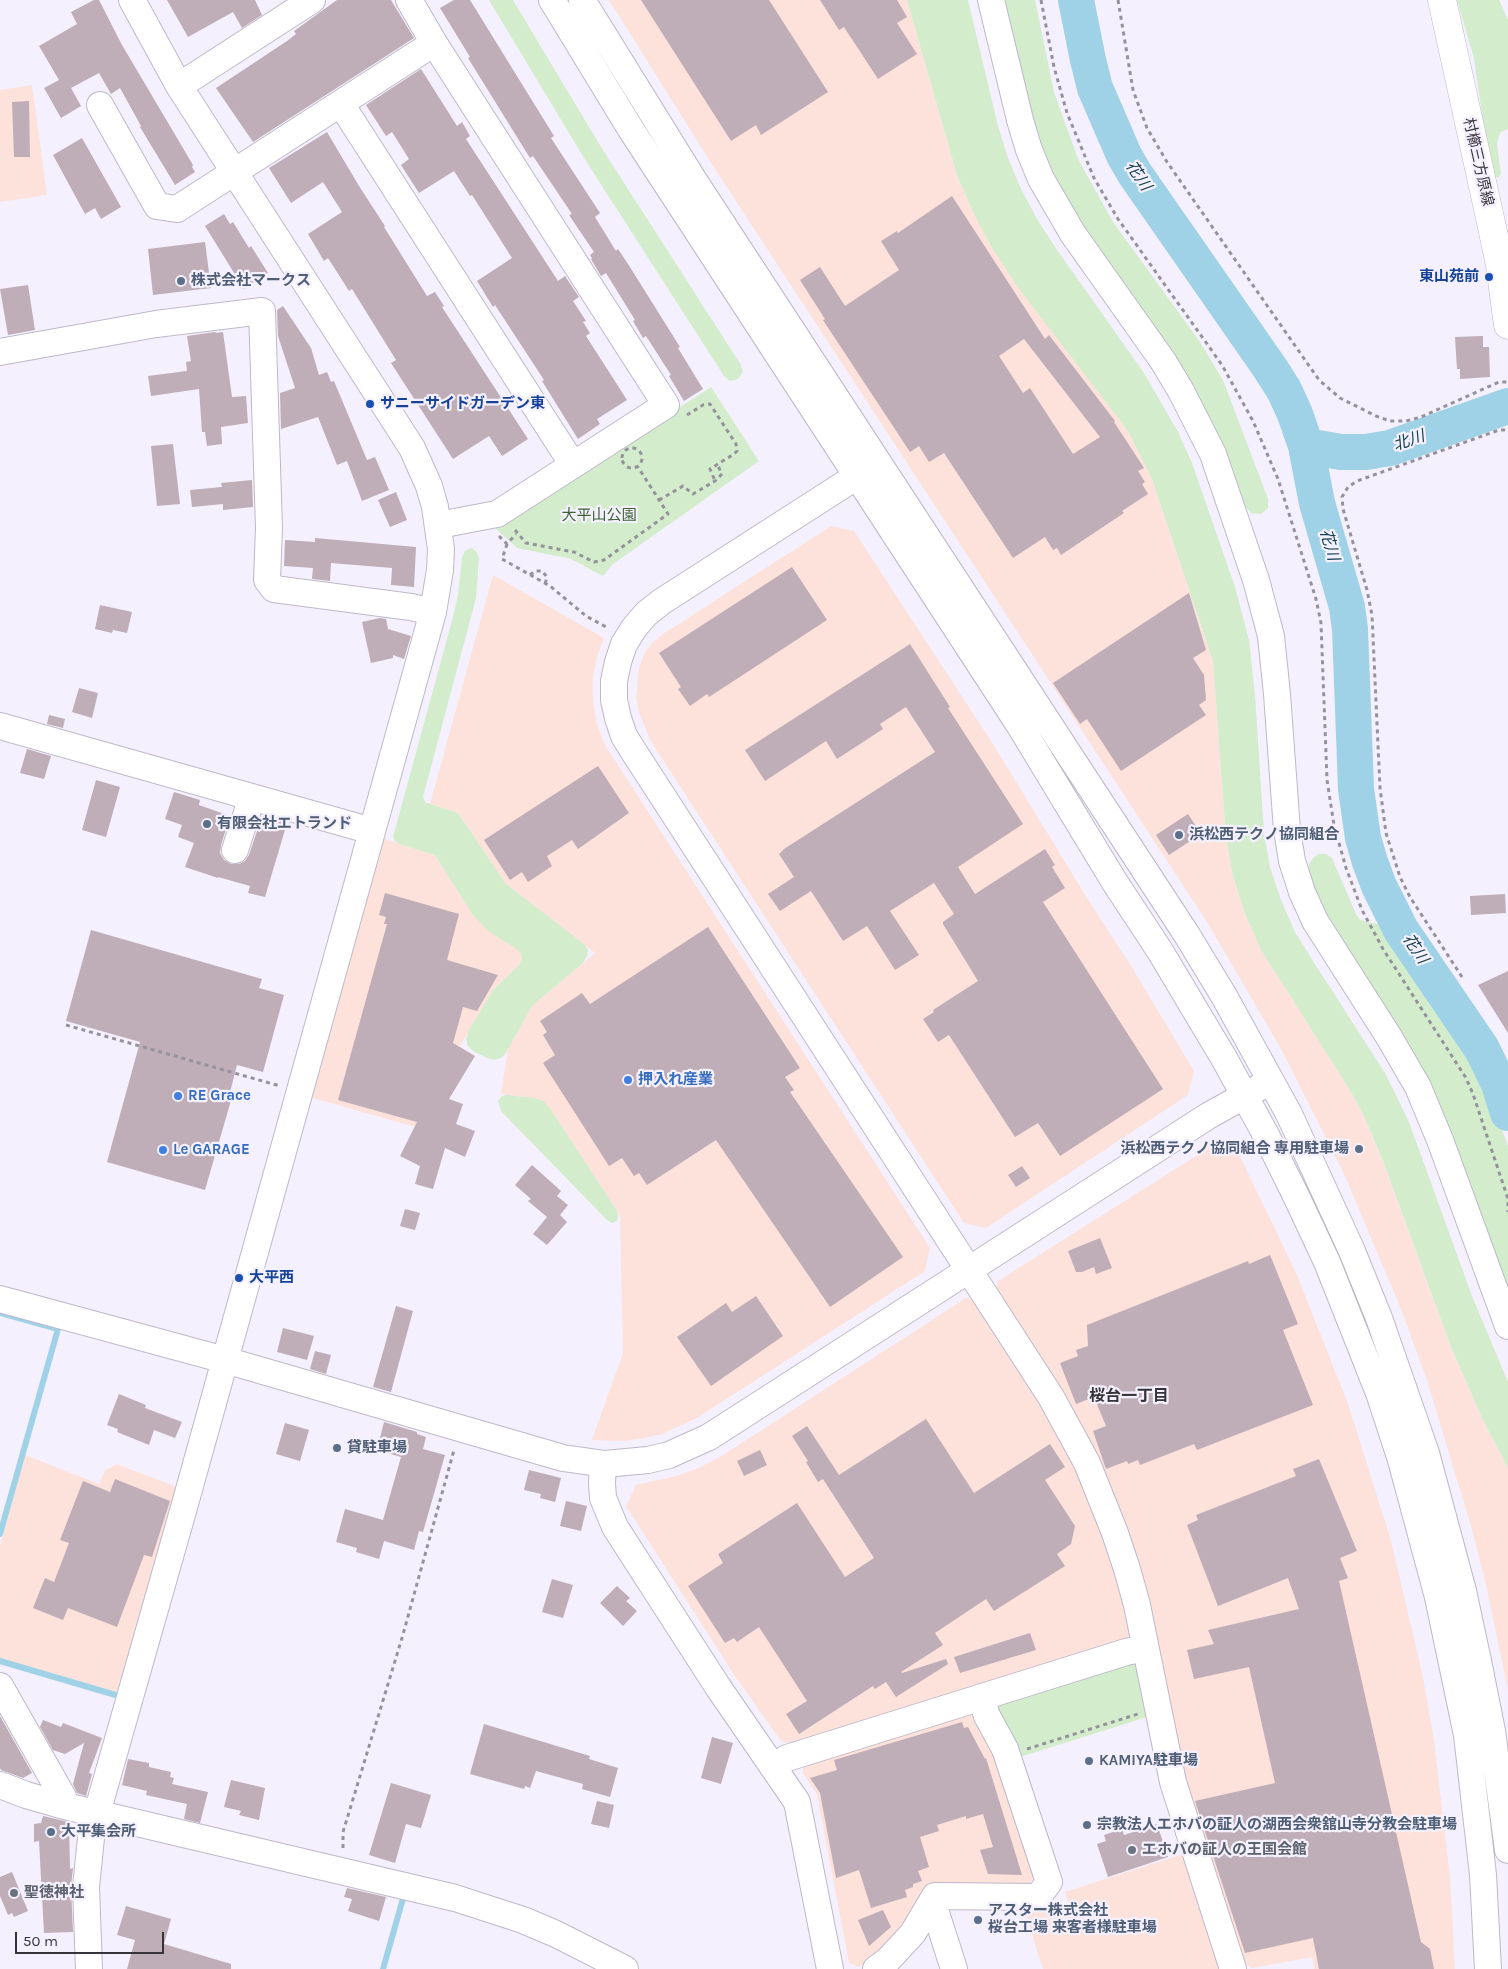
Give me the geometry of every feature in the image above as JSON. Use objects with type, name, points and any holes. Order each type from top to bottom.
[{"type":"main road","name":"村櫛三方原線","points":[[1442,0],[1500,264],[1508,325]]},
{"type":"street","points":[[89,1969],[86,1887],[91,1838],[97,1813],[433,612],[440,570],[438,525],[429,486],[412,448],[180,86],[132,0]]},
{"type":"street","points":[[180,86],[284,8],[312,0]]},
{"type":"street","points":[[409,0],[434,43],[666,405],[497,514],[438,525]]},
{"type":"street","points":[[552,0],[630,128],[1020,726],[1197,1011],[1297,1198],[1351,1319],[1379,1393],[1421,1528],[1450,1648],[1466,1735],[1483,1876],[1488,1969]]},
{"type":"street","points":[[582,0],[693,179],[1187,934],[1271,1081],[1323,1186],[1352,1251],[1379,1318],[1426,1453],[1448,1530],[1478,1661],[1492,1731],[1508,1850]]},
{"type":"street","points":[[991,0],[1020,120],[1041,180],[1073,234],[1163,361],[1182,391],[1213,454],[1256,580],[1271,636],[1277,684],[1287,830],[1292,862],[1302,892],[1315,921],[1389,1037],[1418,1087],[1440,1140],[1508,1326]]},
{"type":"street","points":[[100,119],[157,206],[177,209],[434,43]]},
{"type":"street","points":[[341,104],[573,466]]},
{"type":"street","points":[[0,352],[156,324],[262,311],[270,528],[267,580],[274,589],[411,607],[433,612]]},
{"type":"street","points":[[856,476],[661,602],[646,614],[624,644],[618,662],[614,681],[614,700],[618,718],[624,736],[634,752],[1052,1397],[1087,1463],[1116,1533],[1127,1569],[1179,1804],[1233,1969]]},
{"type":"street","points":[[0,726],[372,831]]},
{"type":"street","points":[[235,850],[252,797]]},
{"type":"street","points":[[0,1299],[225,1360],[563,1458],[603,1464],[655,1459],[690,1447],[709,1437],[1208,1116],[1271,1081]]},
{"type":"street","points":[[603,1464],[603,1498],[615,1527],[718,1687],[797,1802],[830,1969]]},
{"type":"street","points":[[773,1767],[787,1758],[1126,1652],[1146,1648]]},
{"type":"street","points":[[0,1686],[63,1797],[61,1804]]},
{"type":"street","points":[[876,1969],[887,1961],[913,1933],[935,1896],[1038,1897],[1049,1882],[1007,1755],[987,1716],[981,1697]]},
{"type":"street","points":[[0,1785],[26,1795],[61,1804],[463,1901],[523,1920],[556,1934],[625,1969]]},
{"type":"street","points":[[927,1910],[937,1916],[954,1969]]},
{"type":"path","points":[[1118,0],[1133,90],[1146,128],[1167,162],[1319,380],[1329,390],[1347,402],[1376,416],[1390,421],[1406,421],[1421,417],[1499,382],[1508,382]]},
{"type":"path","points":[[680,419],[703,405],[710,404],[738,447],[734,454],[717,464],[710,472],[715,481]]},
{"type":"path","points":[[1462,977],[1410,897],[1400,877],[1386,833],[1380,788],[1372,615],[1367,590],[1343,509],[1342,497],[1348,487],[1357,481],[1499,430],[1508,430]]},
{"type":"path","points":[[614,462],[622,457],[626,449],[635,448],[643,444]]},
{"type":"path","points":[[635,448],[641,452],[642,457],[638,467]]},
{"type":"path","points":[[622,457],[623,464],[627,467],[638,467]]},
{"type":"path","points":[[659,500],[683,486],[693,494],[715,481],[722,474],[717,464]]},
{"type":"path","points":[[517,524],[516,534],[526,543],[574,552],[590,561],[599,562],[668,514],[638,467]]},
{"type":"path","points":[[516,534],[508,542],[502,559],[546,584],[586,616],[613,631]]},
{"type":"path","points":[[530,575],[536,571],[542,571],[547,577],[546,584]]},
{"type":"path","points":[[66,1025],[300,1092]]},
{"type":"path","points":[[1508,1199],[1508,1212]]},
{"type":"path","points":[[342,1857],[343,1832],[402,1638],[460,1428]]},
{"type":"path","points":[[1007,1755],[1158,1709]]},
{"type":"shaded area","points":[[609,0],[907,0],[957,175],[973,212],[1128,431],[1152,479],[1213,661],[1226,837],[1233,876],[1245,914],[1261,950],[1363,1114],[1383,1162],[1451,1347],[1483,1420],[1508,1468],[1508,1690],[1486,1585],[1471,1526],[1426,1377],[1401,1309],[1345,1176],[1280,1047],[1207,922],[713,166]]},
{"type":"shaded area","points":[[32,85],[47,195],[0,202],[0,90]]},
{"type":"shaded area","points":[[831,526],[854,531],[993,744],[1194,1071],[1188,1095],[986,1228],[964,1223],[650,740],[639,712],[636,698],[639,668],[644,654],[652,643],[663,634]]},
{"type":"shaded area","points":[[493,575],[604,638],[597,656],[593,678],[593,701],[597,724],[605,745],[930,1248],[925,1271],[697,1418],[662,1434],[644,1438],[625,1441],[592,1440],[623,1353],[620,1216],[550,1108],[534,1098],[501,1094],[508,1049],[532,1006],[595,953],[506,884],[458,813],[430,804]]},
{"type":"shaded area","points":[[381,838],[435,855],[472,914],[489,931],[518,950],[522,960],[493,990],[460,1046],[458,1045],[428,1097],[419,1128],[309,1097]]},
{"type":"shaded area","points":[[1215,1144],[1237,1150],[1297,1275],[1348,1404],[1390,1537],[1422,1672],[1434,1740],[1450,1878],[1455,1969],[1314,1969],[1313,1957],[1252,1968],[1244,1963],[1189,1797],[1148,1603],[996,1289],[998,1281]]},
{"type":"shaded area","points":[[966,1298],[974,1300],[1041,1403],[1076,1468],[1104,1537],[1125,1608],[1130,1633],[1127,1639],[790,1744],[781,1741],[735,1676],[626,1506],[636,1485],[676,1476],[699,1468],[720,1457]]},
{"type":"shaded area","points":[[25,1455],[99,1484],[105,1470],[117,1464],[179,1488],[120,1693],[0,1658],[0,1545]]},
{"type":"shaded area","points":[[968,1714],[974,1716],[994,1754],[1035,1876],[1028,1885],[929,1884],[903,1926],[879,1952],[859,1967],[849,1963],[817,1794],[802,1772],[804,1765]]},
{"type":"shaded area","points":[[1183,1854],[1221,1969],[1043,1969],[1024,1909],[1070,1909],[1065,1892]]},
{"type":"green space","points":[[489,0],[513,0],[601,147],[741,365],[743,372],[738,379],[730,381],[724,376],[584,158]]},
{"type":"green space","points":[[907,0],[968,0],[998,126],[1008,158],[1021,189],[1055,247],[1144,373],[1178,432],[1192,463],[1235,587],[1249,640],[1255,695],[1264,833],[1270,867],[1281,900],[1295,932],[1385,1073],[1409,1122],[1472,1296],[1508,1382],[1508,1468],[1483,1420],[1451,1347],[1383,1161],[1363,1114],[1261,950],[1245,914],[1233,876],[1226,837],[1213,661],[1152,479],[1128,431],[1017,286],[991,246],[973,212],[957,175]]},
{"type":"green space","points":[[1004,0],[1035,0],[1054,92],[1078,159],[1113,222],[1200,342],[1223,380],[1268,499],[1268,508],[1261,514],[1251,513],[1245,506],[1225,449],[1193,384],[1084,226],[1053,174],[1041,146]]},
{"type":"green space","points":[[1457,0],[1499,0],[1508,20],[1508,129],[1501,132],[1498,138],[1497,145],[1501,174],[1498,178],[1494,175],[1484,129],[1474,58]]},
{"type":"green space","name":"大平山公園","points":[[711,387],[759,461],[613,564],[603,576],[571,559],[517,548],[492,525],[500,523]]},
{"type":"green space","points":[[471,548],[476,551],[479,558],[476,598],[423,797],[425,802],[458,813],[506,884],[584,944],[588,950],[583,963],[532,1006],[506,1053],[501,1058],[494,1060],[473,1051],[468,1046],[466,1039],[468,1032],[493,990],[519,965],[522,960],[521,954],[518,950],[488,931],[472,914],[435,855],[399,844],[393,837],[453,617],[458,595],[462,558],[465,551]]},
{"type":"green space","points":[[1318,854],[1326,854],[1332,858],[1360,920],[1385,926],[1390,932],[1462,1037],[1481,1071],[1508,1146],[1508,1289],[1453,1136],[1430,1081],[1327,915],[1314,887],[1309,872],[1309,864]]},
{"type":"green space","points":[[502,1096],[534,1098],[543,1101],[550,1108],[617,1211],[617,1221],[612,1223],[607,1220],[501,1111],[498,1101]]},
{"type":"green space","points":[[1132,1663],[1137,1666],[1147,1717],[1020,1757],[997,1709],[999,1704]]},
{"type":"building","points":[[94,0],[99,0],[122,45],[193,165],[192,167],[195,172],[175,185],[140,127],[120,88],[111,94],[99,73],[71,88],[81,106],[61,118],[44,88],[59,80],[39,46],[77,24],[71,12]]},
{"type":"building","points":[[167,0],[255,0],[262,15],[242,28],[233,12],[188,37]]},
{"type":"building","points":[[337,0],[391,0],[414,38],[253,142],[216,88],[287,41],[296,34],[294,31]]},
{"type":"building","points":[[454,0],[470,0],[554,136],[551,138],[600,213],[595,217],[616,251],[618,249],[628,264],[680,347],[678,348],[703,389],[684,401],[669,376],[671,375],[646,336],[643,338],[633,321],[635,320],[606,273],[601,276],[591,259],[590,255],[594,252],[569,215],[572,214],[533,156],[530,158],[468,58],[470,57],[440,8]]},
{"type":"building","points":[[641,0],[769,0],[828,92],[761,135],[756,125],[731,141]]},
{"type":"building","points":[[820,0],[897,0],[907,17],[897,23],[917,54],[878,79],[844,27],[839,30]]},
{"type":"building","points":[[421,69],[457,126],[462,122],[470,136],[466,139],[558,281],[565,276],[579,297],[573,301],[586,321],[583,322],[590,333],[586,336],[627,400],[597,419],[600,424],[578,439],[542,381],[544,380],[477,281],[512,258],[493,228],[454,171],[419,193],[401,165],[409,159],[392,132],[386,136],[366,105]]},
{"type":"building","points":[[29,101],[30,157],[14,157],[12,102]]},
{"type":"building","points":[[327,132],[427,296],[435,292],[444,306],[442,307],[528,439],[502,456],[489,436],[453,459],[391,363],[396,360],[352,289],[349,291],[328,258],[324,261],[308,234],[342,212],[323,182],[291,203],[269,168]]},
{"type":"building","points":[[82,138],[121,207],[101,219],[95,208],[85,214],[53,155]]},
{"type":"building","points":[[952,196],[1045,339],[1049,335],[1115,421],[1144,468],[1138,471],[1145,482],[1142,484],[1148,494],[1122,511],[1124,513],[1061,555],[1057,548],[1053,550],[1045,537],[1013,558],[944,453],[929,462],[919,446],[910,452],[823,320],[825,319],[800,280],[820,267],[845,306],[899,270],[881,241],[897,231],[898,233]],"holes":[[[1024,339],[1100,437],[1073,454],[1030,388],[1023,393],[999,356]]]},
{"type":"building","points":[[224,214],[230,224],[233,222],[249,248],[251,246],[268,273],[244,289],[205,226]]},
{"type":"building","points":[[205,242],[211,288],[153,295],[148,249]]},
{"type":"building","points":[[28,285],[35,330],[8,335],[0,289]]},
{"type":"building","points":[[283,306],[311,348],[319,375],[327,372],[331,382],[334,381],[367,460],[375,457],[389,490],[362,501],[347,461],[337,465],[318,417],[281,429],[280,393],[295,388],[278,336],[277,310]]},
{"type":"building","points":[[223,332],[232,397],[246,396],[248,423],[221,427],[222,444],[207,446],[205,432],[202,432],[199,389],[151,396],[148,376],[187,371],[186,362],[191,361],[187,336]]},
{"type":"building","points":[[1483,336],[1483,347],[1489,347],[1490,377],[1460,379],[1460,369],[1457,369],[1455,337]]},
{"type":"building","points":[[173,444],[180,504],[157,506],[151,446]]},
{"type":"building","points":[[252,480],[253,507],[223,510],[223,504],[192,507],[190,490],[222,487],[221,483]]},
{"type":"building","points":[[396,492],[407,520],[390,527],[378,500]]},
{"type":"building","points":[[315,538],[416,547],[414,587],[391,585],[392,568],[331,563],[330,581],[312,579],[313,568],[284,566],[285,540],[315,542]]},
{"type":"building","points":[[792,567],[827,620],[709,697],[707,694],[690,706],[678,689],[681,687],[659,653]]},
{"type":"building","points":[[1189,593],[1206,650],[1193,658],[1204,675],[1206,700],[1199,705],[1206,715],[1121,771],[1087,719],[1080,724],[1053,683]]},
{"type":"building","points":[[100,605],[132,612],[127,633],[113,630],[112,633],[95,629]]},
{"type":"building","points":[[380,618],[386,619],[388,629],[411,636],[404,659],[393,655],[393,658],[371,663],[362,622]]},
{"type":"building","points":[[910,644],[950,707],[948,708],[1023,824],[958,867],[975,894],[1045,849],[1055,865],[1052,867],[1065,888],[1043,902],[1163,1089],[1060,1156],[1038,1123],[1015,1137],[949,1035],[938,1042],[923,1019],[934,1012],[933,1010],[978,981],[943,924],[954,914],[934,883],[890,911],[919,955],[895,970],[867,926],[843,941],[811,891],[780,911],[768,894],[794,877],[779,854],[784,849],[935,752],[906,707],[880,724],[883,729],[837,759],[826,741],[765,781],[745,750]]},
{"type":"building","points":[[79,688],[98,693],[92,718],[72,712]]},
{"type":"building","points":[[49,715],[65,719],[63,728],[47,724]]},
{"type":"building","points":[[27,749],[51,756],[44,779],[20,773]]},
{"type":"building","points":[[598,766],[629,813],[578,849],[572,840],[547,856],[552,866],[528,882],[522,872],[510,880],[484,840]]},
{"type":"building","points":[[96,780],[120,787],[106,837],[82,830]]},
{"type":"building","points":[[174,792],[200,800],[199,805],[230,816],[220,853],[224,860],[231,864],[239,864],[245,861],[249,855],[262,816],[287,823],[265,897],[248,893],[250,886],[185,867],[194,843],[178,837],[182,825],[165,819]]},
{"type":"building","points":[[1188,814],[1201,834],[1169,855],[1156,835]]},
{"type":"building","points":[[385,893],[459,914],[447,960],[498,975],[477,1011],[463,1007],[453,1043],[475,1056],[449,1099],[463,1104],[456,1124],[475,1131],[465,1157],[445,1148],[433,1189],[415,1184],[420,1166],[400,1156],[417,1122],[338,1100],[387,924],[384,924],[386,917],[379,915]]},
{"type":"building","points":[[1505,894],[1506,913],[1471,915],[1470,896]]},
{"type":"building","points":[[708,927],[800,1068],[785,1077],[794,1090],[790,1092],[903,1257],[830,1307],[716,1140],[647,1185],[639,1173],[634,1176],[622,1158],[609,1166],[543,1063],[555,1055],[543,1035],[547,1032],[540,1021],[582,993],[590,1004]]},
{"type":"building","points":[[91,930],[262,979],[259,988],[284,995],[263,1072],[237,1065],[229,1096],[232,1097],[205,1190],[107,1162],[140,1042],[66,1021]]},
{"type":"building","points":[[1508,971],[1508,1033],[1478,985]]},
{"type":"building","points":[[532,1165],[561,1191],[557,1196],[568,1205],[560,1215],[567,1222],[547,1245],[533,1234],[547,1217],[528,1201],[531,1199],[515,1185]]},
{"type":"building","points":[[1022,1166],[1030,1178],[1016,1187],[1008,1175]]},
{"type":"building","points":[[405,1209],[420,1213],[415,1230],[400,1226]]},
{"type":"building","points":[[1100,1238],[1112,1268],[1096,1274],[1094,1267],[1082,1272],[1076,1272],[1068,1251]]},
{"type":"building","points":[[1270,1255],[1298,1324],[1283,1330],[1313,1405],[1197,1450],[1194,1444],[1140,1465],[1138,1460],[1128,1464],[1127,1461],[1106,1469],[1093,1431],[1106,1426],[1094,1397],[1076,1404],[1060,1363],[1078,1356],[1076,1350],[1088,1346],[1087,1325],[1248,1261],[1249,1264]]},
{"type":"building","points":[[756,1296],[783,1336],[711,1386],[677,1337],[726,1303],[732,1312]]},
{"type":"building","points":[[396,1306],[413,1311],[391,1392],[373,1387]]},
{"type":"building","points":[[283,1328],[314,1336],[307,1360],[277,1352]]},
{"type":"building","points":[[315,1351],[331,1355],[326,1374],[310,1369]]},
{"type":"building","points":[[119,1394],[146,1405],[145,1408],[182,1422],[175,1438],[154,1430],[149,1445],[117,1432],[118,1429],[107,1425]]},
{"type":"building","points":[[926,1419],[974,1493],[1050,1444],[1065,1467],[1045,1480],[1075,1526],[1071,1544],[1057,1554],[1065,1566],[994,1611],[986,1599],[935,1633],[943,1645],[901,1672],[946,1659],[948,1664],[896,1697],[886,1682],[875,1689],[873,1686],[799,1734],[786,1714],[807,1701],[759,1627],[737,1642],[734,1638],[725,1643],[688,1586],[723,1563],[718,1554],[797,1503],[845,1577],[874,1558],[823,1479],[818,1482],[806,1462],[808,1461],[792,1436],[807,1426],[839,1475]]},
{"type":"building","points":[[384,1422],[417,1432],[417,1434],[426,1437],[423,1449],[445,1455],[423,1532],[419,1531],[414,1550],[384,1541],[379,1559],[356,1552],[357,1548],[336,1542],[345,1509],[383,1520],[401,1457],[377,1450]]},
{"type":"building","points":[[285,1423],[309,1430],[300,1461],[276,1454]]},
{"type":"building","points":[[760,1450],[767,1465],[744,1476],[737,1461]]},
{"type":"building","points":[[1319,1459],[1357,1551],[1340,1558],[1348,1578],[1339,1581],[1421,1942],[1430,1949],[1434,1969],[1319,1969],[1313,1938],[1245,1953],[1195,1801],[1275,1783],[1249,1667],[1194,1679],[1187,1650],[1214,1644],[1208,1630],[1299,1609],[1288,1578],[1218,1606],[1187,1525],[1198,1520],[1196,1515],[1296,1476],[1293,1469]]},
{"type":"building","points":[[529,1470],[561,1478],[555,1502],[540,1498],[541,1494],[524,1490]]},
{"type":"building","points":[[115,1479],[170,1501],[152,1557],[144,1555],[117,1627],[68,1608],[63,1620],[33,1608],[45,1578],[54,1582],[69,1543],[60,1540],[83,1481],[110,1492]]},
{"type":"building","points":[[566,1501],[587,1506],[581,1531],[560,1526]]},
{"type":"building","points":[[552,1579],[573,1585],[563,1618],[542,1612]]},
{"type":"building","points":[[617,1586],[630,1598],[626,1601],[637,1611],[623,1626],[600,1603]]},
{"type":"building","points":[[1030,1633],[1036,1650],[960,1673],[954,1657]]},
{"type":"building","points":[[0,1716],[32,1773],[23,1778],[0,1768]]},
{"type":"building","points":[[43,1720],[61,1727],[63,1723],[102,1738],[89,1773],[92,1774],[86,1796],[77,1793],[73,1784],[84,1743],[65,1754],[53,1750],[40,1727]]},
{"type":"building","points":[[962,1722],[964,1728],[968,1727],[986,1758],[1022,1875],[988,1874],[980,1850],[993,1847],[983,1814],[966,1819],[966,1816],[937,1825],[939,1831],[920,1837],[929,1867],[918,1871],[922,1881],[913,1884],[913,1887],[905,1890],[907,1897],[871,1908],[859,1870],[836,1878],[820,1793],[810,1778],[837,1770],[834,1760]]},
{"type":"building","points":[[484,1724],[590,1756],[589,1759],[618,1768],[610,1797],[582,1789],[583,1784],[536,1771],[530,1788],[525,1786],[524,1789],[470,1774]]},
{"type":"building","points":[[712,1737],[733,1743],[721,1784],[701,1778]]},
{"type":"building","points":[[128,1759],[149,1763],[149,1767],[171,1772],[170,1777],[174,1778],[172,1784],[208,1792],[200,1823],[184,1819],[187,1804],[146,1795],[147,1791],[122,1785]]},
{"type":"building","points":[[231,1780],[265,1788],[259,1820],[239,1815],[241,1811],[224,1807]]},
{"type":"building","points":[[391,1783],[431,1795],[421,1828],[406,1824],[395,1863],[369,1855]]},
{"type":"building","points":[[597,1801],[614,1805],[609,1828],[591,1824]]},
{"type":"building","points":[[43,1816],[69,1822],[70,1869],[73,1868],[71,1887],[73,1932],[44,1933],[39,1841],[34,1842],[34,1824],[41,1823]]},
{"type":"building","name":"エホバの証人の王国会館","points":[[1157,1824],[1168,1857],[1108,1877],[1097,1844],[1106,1841],[1104,1835],[1122,1829],[1124,1835]]},
{"type":"building","name":"聖徳神社","points":[[12,1872],[28,1911],[14,1917],[12,1913],[8,1915],[0,1896],[0,1877]]},
{"type":"building","points":[[347,1888],[386,1897],[379,1921],[348,1911],[352,1899],[344,1897]]},
{"type":"building","points":[[126,1906],[171,1919],[164,1944],[231,1964],[231,1969],[127,1969],[135,1940],[117,1935]]},
{"type":"building","points":[[883,1910],[891,1927],[869,1946],[858,1920]]},
{"type":"waterway","name":"花川","points":[[1076,0],[1095,88],[1124,155],[1135,174],[1270,368],[1284,390],[1295,414],[1306,446],[1317,503],[1347,607],[1350,629],[1356,789],[1363,838],[1370,862],[1379,886],[1401,930],[1482,1049],[1499,1084],[1508,1113]]},
{"type":"waterway","name":"北川","points":[[1306,446],[1341,452],[1366,452],[1390,448],[1508,406]]},
{"type":"waterway","points":[[0,1313],[58,1329],[0,1534]]},
{"type":"waterway","points":[[0,1661],[119,1696]]},
{"type":"waterway","points":[[383,1969],[404,1895]]},
{"type":"place","name":"東山苑前","points":[[1489,277]]},
{"type":"place","name":"株式会社マークス","points":[[181,281]]},
{"type":"place","name":"サニーサイドガーデン東","points":[[370,404]]},
{"type":"place","name":"有限会社エトランド","points":[[207,824]]},
{"type":"place","name":"浜松西テクノ協同組合","points":[[1179,835]]},
{"type":"place","name":"押入れ産業","points":[[628,1080]]},
{"type":"place","name":"RE Grace","points":[[178,1096]]},
{"type":"place","name":"浜松西テクノ協同組合 専用駐車場","points":[[1359,1149]]},
{"type":"place","name":"Le GARAGE","points":[[163,1150]]},
{"type":"place","name":"大平西","points":[[239,1278]]},
{"type":"place","name":"貸駐車場","points":[[337,1448]]},
{"type":"place","name":"KAMIYA駐車場","points":[[1089,1761]]},
{"type":"place","name":"宗教法人エホバの証人の湖西会衆舘山寺分教会駐車場","points":[[1087,1825]]},
{"type":"place","name":"大平集会所","points":[[51,1832]]},
{"type":"place","name":"エホバの証人の王国会館","points":[[1132,1850]]},
{"type":"place","name":"聖徳神社","points":[[14,1893]]},
{"type":"place","name":"アスター株式会社 桜台工場 来客者様駐車場","points":[[978,1920]]},
{"type":"district","name":"桜台一丁目","points":[[1129,1396]]}]
